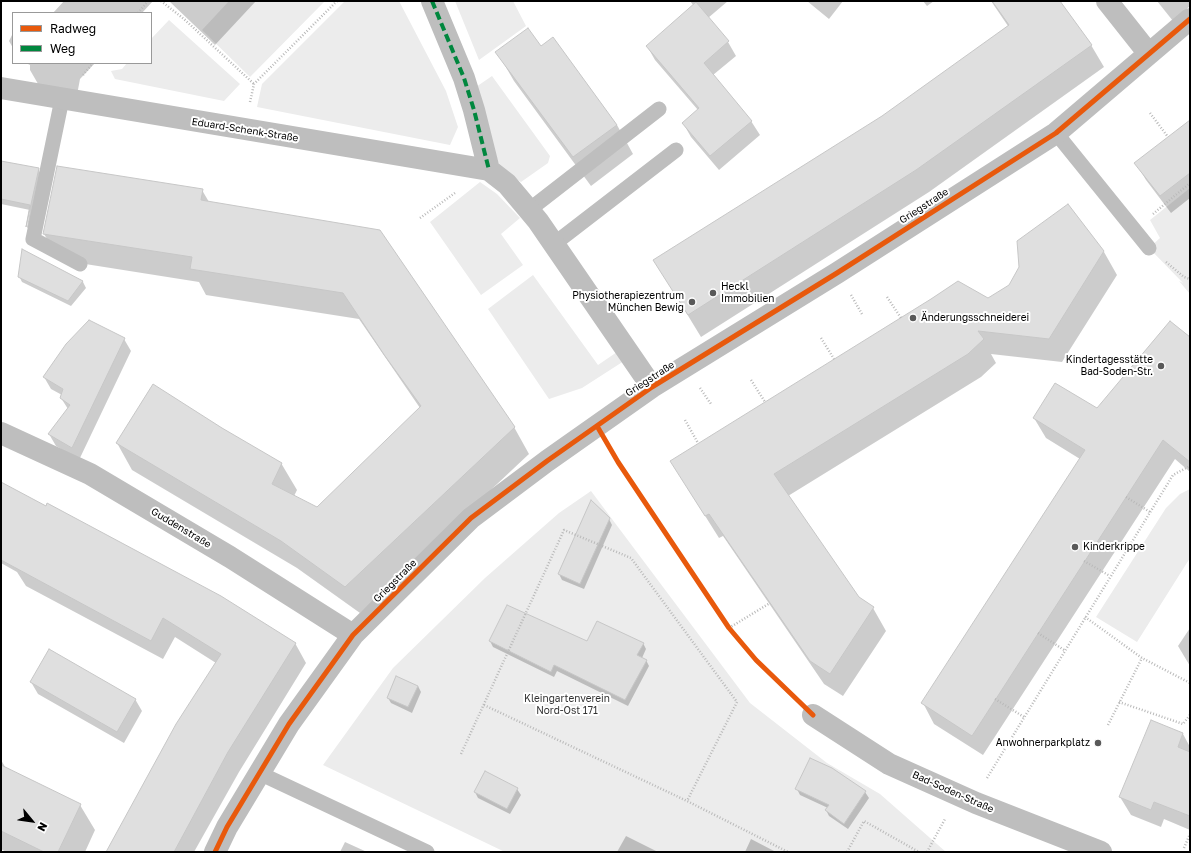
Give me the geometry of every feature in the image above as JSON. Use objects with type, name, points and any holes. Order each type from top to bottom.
[{"type":"street","points":[[432,1],[464,78],[474,110],[489,170],[507,184],[529,210],[652,387]]},
{"type":"street","points":[[1108,1],[1149,54]]},
{"type":"street","name":"Griegstraße","points":[[215,852],[259,773],[289,724],[353,635],[471,518],[547,461],[652,387],[837,273],[1056,134],[1190,19]]},
{"type":"street","name":"Eduard-Schenk-Straße","points":[[1,88],[489,170]]},
{"type":"street","name":"Guddenstraße","points":[[1,433],[90,474],[230,557],[353,635]]},
{"type":"street","name":"Bad-Soden-Straße","points":[[813,715],[889,764],[968,799],[1102,852]]},
{"type":"lane","points":[[62,99],[33,239],[80,264]]},
{"type":"lane","points":[[529,210],[659,109]]},
{"type":"lane","points":[[1056,134],[1149,248]]},
{"type":"lane","points":[[554,244],[676,150]]},
{"type":"lane","points":[[259,773],[427,852]]},
{"type":"path","points":[[139,12],[148,1]]},
{"type":"path","points":[[161,1],[184,19],[254,84]]},
{"type":"path","points":[[243,129],[254,84],[337,1]]},
{"type":"path","points":[[1150,113],[1168,137]]},
{"type":"path","points":[[1134,230],[1190,183]]},
{"type":"path","points":[[1149,248],[1184,277],[1190,279]]},
{"type":"path","points":[[887,297],[901,318]]},
{"type":"path","points":[[821,338],[834,359]]},
{"type":"path","points":[[751,380],[765,402]]},
{"type":"path","points":[[685,420],[698,443]]},
{"type":"path","points":[[927,852],[987,777],[1173,475],[1190,466]]},
{"type":"path","points":[[1126,497],[1150,512]]},
{"type":"path","points":[[461,754],[564,530],[631,558],[737,702],[687,801]]},
{"type":"path","points":[[1084,562],[1110,576]]},
{"type":"path","points":[[729,628],[770,603]]},
{"type":"path","points":[[1085,617],[1142,658],[1190,683]]},
{"type":"path","points":[[1038,633],[1064,650]]},
{"type":"path","points":[[1108,725],[1142,658]]},
{"type":"path","points":[[995,699],[1024,717]]},
{"type":"path","points":[[1119,702],[1183,724],[1190,715]]},
{"type":"path","points":[[484,705],[687,801],[788,852]]},
{"type":"path","points":[[847,852],[864,821],[919,852]]},
{"type":"path","points":[[1184,848],[1190,834]]},
{"type":"green space","points":[[229,1],[325,1],[250,77],[202,30]]},
{"type":"green space","points":[[345,1],[399,1],[446,91],[458,127],[450,145],[257,107],[262,84]]},
{"type":"green space","points":[[455,1],[513,1],[526,26],[479,60]]},
{"type":"green space","points":[[169,20],[240,84],[224,101],[115,79],[111,71],[122,69],[126,64],[152,64],[152,38]]},
{"type":"green space","points":[[492,76],[550,156],[548,163],[521,182],[500,168],[476,87]]},
{"type":"green space","points":[[480,182],[497,194],[520,218],[501,234],[523,265],[481,295],[430,222]]},
{"type":"green space","points":[[1190,188],[1190,294],[1179,281],[1183,283],[1149,248],[1160,238],[1150,220]]},
{"type":"green space","points":[[533,275],[598,365],[617,352],[624,361],[582,388],[549,399],[488,309]]},
{"type":"green space","points":[[1190,489],[1190,558],[1137,642],[1096,617],[1166,508],[1180,494]]},
{"type":"green space","name":"Kleingartenverein Nord-Ost 171","points":[[591,491],[750,703],[827,763],[880,794],[946,852],[505,852],[323,765],[393,668],[485,578],[559,513]]},
{"type":"building","points":[[992,1],[1060,1],[1092,45],[916,170],[688,315],[653,260],[882,116],[1009,25]]},
{"type":"building","points":[[696,2],[729,41],[704,63],[752,121],[710,156],[682,123],[699,108],[646,46]]},
{"type":"building","points":[[528,28],[541,46],[553,37],[617,125],[573,157],[495,52]]},
{"type":"building","points":[[1190,120],[1190,173],[1160,196],[1134,163]]},
{"type":"building","points":[[1,161],[39,168],[26,227],[30,205],[1,199]]},
{"type":"building","points":[[57,166],[203,189],[201,200],[380,230],[515,427],[345,587],[281,541],[116,443],[153,384],[222,428],[282,463],[272,484],[317,507],[421,406],[385,356],[343,293],[190,269],[192,257],[43,234]]},
{"type":"building","points":[[1068,204],[1104,251],[1049,339],[978,331],[984,339],[968,354],[774,474],[859,597],[874,607],[830,674],[810,661],[709,514],[705,516],[670,461],[958,281],[988,298],[1009,285],[1019,267],[1017,241]]},
{"type":"building","points":[[22,249],[83,281],[68,301],[18,277]]},
{"type":"building","points":[[89,320],[125,338],[72,448],[48,434],[70,405],[60,398],[63,389],[43,377],[66,344]]},
{"type":"building","points":[[1170,321],[1190,337],[1190,462],[1163,440],[972,736],[921,703],[1085,450],[1033,418],[1055,383],[1097,408]]},
{"type":"building","points":[[1,482],[46,506],[47,503],[221,596],[296,643],[228,752],[174,852],[106,852],[176,724],[221,654],[163,618],[151,641],[1,560]]},
{"type":"building","points":[[591,500],[610,518],[580,584],[558,574]]},
{"type":"building","points":[[507,605],[587,641],[597,621],[644,643],[637,655],[647,660],[625,700],[554,665],[551,672],[489,641]]},
{"type":"building","points":[[49,649],[136,699],[117,732],[30,682]]},
{"type":"building","points":[[396,676],[418,686],[408,707],[387,698]]},
{"type":"building","points":[[1151,720],[1183,733],[1178,747],[1190,752],[1190,816],[1154,802],[1151,810],[1119,797]]},
{"type":"building","points":[[810,758],[832,768],[866,791],[844,824],[825,810],[829,805],[795,789]]},
{"type":"building","points":[[1,765],[81,804],[58,852],[44,852],[1,831]]},
{"type":"building","points":[[485,771],[518,788],[507,809],[474,792]]},
{"type":"marked path","points":[[432,1],[464,78],[474,110],[489,170]]},
{"type":"cycle path","points":[[215,852],[227,827],[289,724],[353,635],[471,518],[547,461],[652,387],[837,273],[1056,133],[1190,19]]},
{"type":"cycle path","points":[[597,426],[618,462],[729,628],[756,660],[813,715]]},
{"type":"place","name":"Heckl Immobilien","points":[[713,293]]},
{"type":"place","name":"Physiotherapiezentrum München Bewig","points":[[692,302]]},
{"type":"place","name":"Änderungsschneiderei","points":[[913,318]]},
{"type":"place","name":"Kindertagesstätte Bad-Soden-Str.","points":[[1161,366]]},
{"type":"place","name":"Kinderkrippe","points":[[1075,547]]},
{"type":"place","name":"Anwohnerparkplatz","points":[[1098,743]]}]
